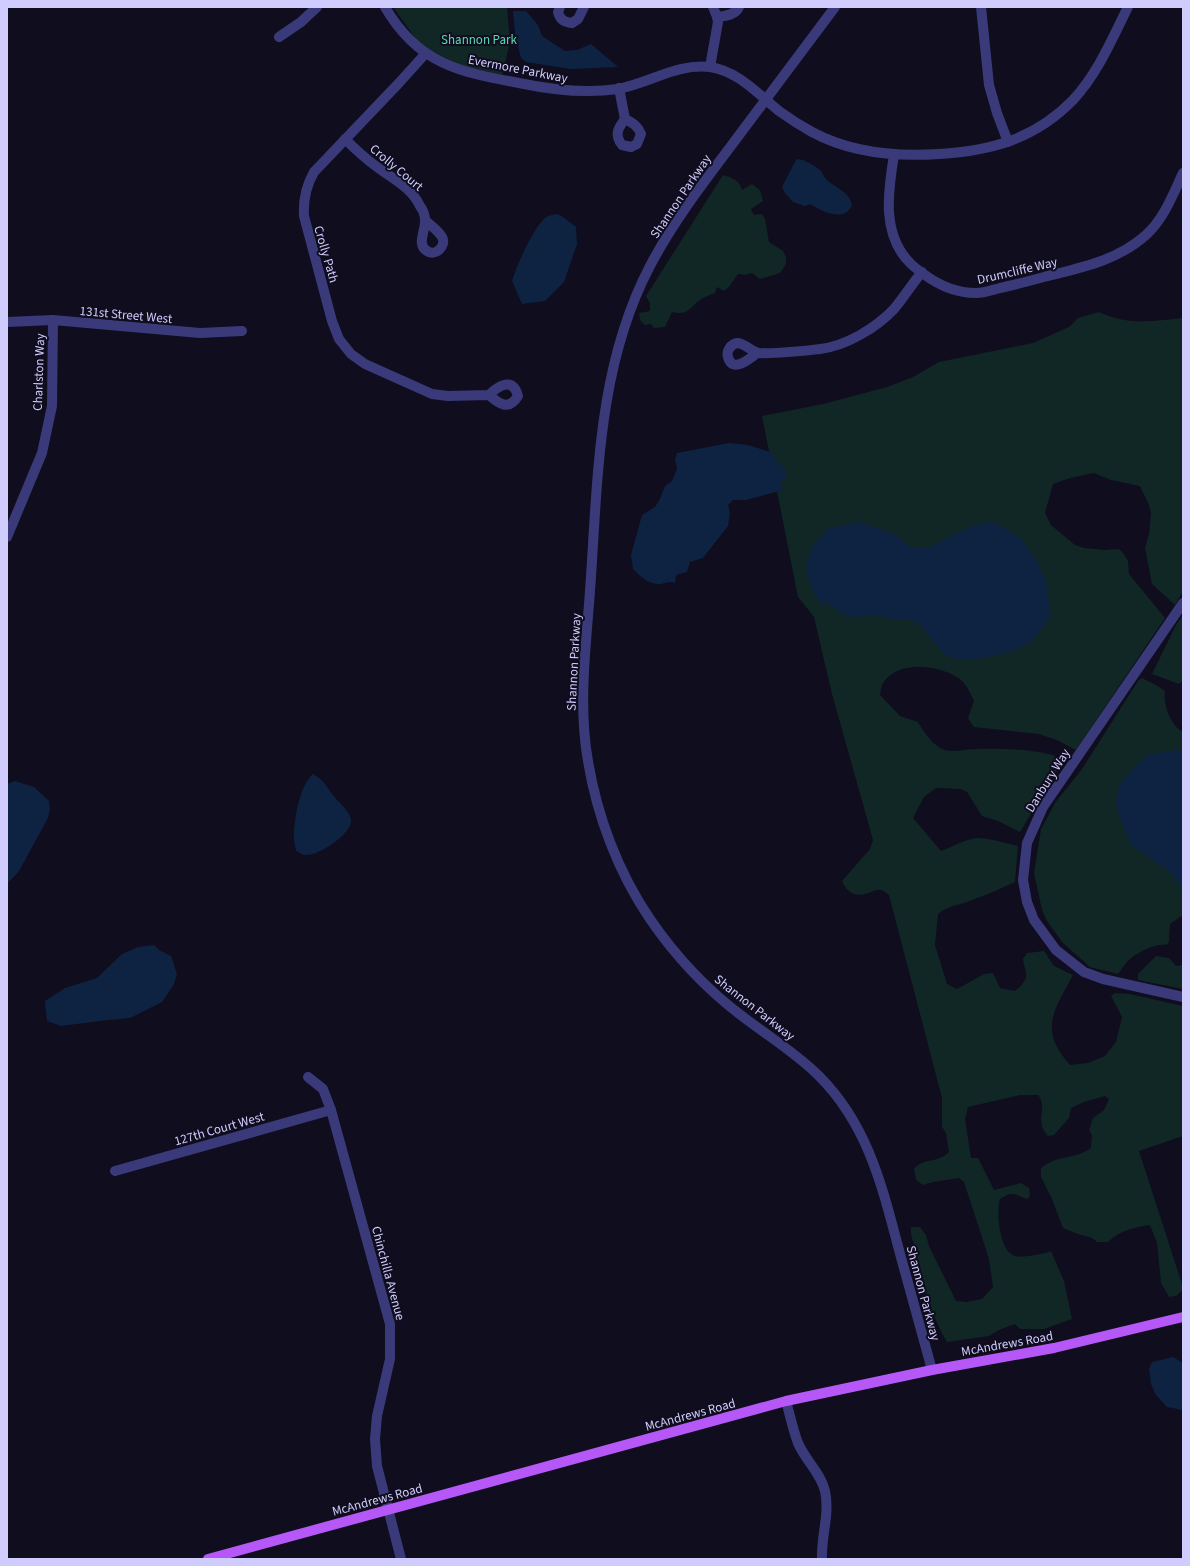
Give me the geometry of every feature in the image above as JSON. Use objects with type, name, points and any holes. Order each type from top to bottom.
[{"type":"main road","name":"McAndrews Road","points":[[208,1559],[786,1401],[932,1370],[1054,1348],[1183,1317]]},
{"type":"street","points":[[279,37],[301,22],[317,7]]},
{"type":"street","name":"Evermore Parkway","points":[[385,7],[403,33],[426,53],[441,62],[472,74],[553,90],[591,92],[619,88],[653,79],[681,68],[698,66],[710,67],[731,74],[744,82],[789,118],[820,135],[853,148],[894,155],[924,155],[967,152],[988,148],[1008,142],[1043,124],[1072,100],[1099,66],[1128,7]]},
{"type":"street","points":[[560,7],[558,12],[560,18],[566,22],[572,23],[578,18],[584,7]]},
{"type":"street","points":[[710,67],[718,22],[713,7]]},
{"type":"street","points":[[717,17],[738,11],[739,7]]},
{"type":"street","name":"Shannon Parkway","points":[[835,7],[678,217],[649,267],[626,322],[610,378],[602,428],[583,698],[587,760],[603,821],[621,867],[648,916],[678,956],[712,992],[744,1018],[795,1054],[820,1077],[842,1103],[862,1136],[880,1179],[932,1370]]},
{"type":"street","points":[[981,7],[989,85],[997,113],[1008,142]]},
{"type":"street","name":"Crolly Path","points":[[426,53],[314,172],[306,188],[303,206],[305,225],[332,321],[339,339],[351,354],[365,364],[425,392],[448,396],[489,395]]},
{"type":"street","points":[[619,88],[625,119]]},
{"type":"street","name":"Crolly Court","points":[[345,139],[416,198],[425,220]]},
{"type":"street","name":"Drumcliffe Way","points":[[894,155],[888,203],[891,226],[905,257],[911,264],[933,281],[956,290],[977,293],[1094,265],[1124,252],[1147,234],[1164,212],[1183,173]]},
{"type":"street","points":[[757,353],[822,349],[854,338],[882,320],[894,308],[922,272]]},
{"type":"street","name":"131st Street West","points":[[7,322],[53,320],[200,333],[242,331]]},
{"type":"street","name":"Charlston Way","points":[[7,537],[42,453],[52,406],[53,320]]},
{"type":"street","name":"Danbury Way","points":[[1183,603],[1043,807],[1027,843],[1023,880],[1027,902],[1034,920],[1056,950],[1077,968],[1103,980],[1183,997]]},
{"type":"street","name":"Chinchilla Avenue","points":[[308,1077],[323,1089],[331,1110],[390,1324],[390,1359],[377,1416],[375,1439],[377,1466],[401,1559]]},
{"type":"street","name":"127th Court West","points":[[115,1171],[331,1110]]},
{"type":"street","points":[[786,1401],[798,1443],[819,1477],[825,1491],[827,1511],[821,1548],[822,1559]]},
{"type":"green space","name":"Shannon Park","points":[[393,7],[507,7],[510,42],[501,80],[426,53]]},
{"type":"green space","points":[[723,175],[735,180],[742,190],[752,184],[760,190],[763,201],[751,209],[754,215],[762,214],[765,219],[769,242],[783,251],[786,257],[786,264],[780,273],[760,279],[752,273],[745,275],[738,274],[729,287],[724,291],[717,287],[715,293],[702,299],[685,312],[672,312],[665,327],[654,328],[651,324],[645,325],[640,320],[639,313],[650,311],[650,303],[646,296]]},
{"type":"green space","points":[[1099,312],[1130,321],[1183,318],[1183,591],[1175,605],[1152,584],[1145,548],[1149,534],[1151,513],[1140,486],[1111,480],[1094,473],[1070,478],[1053,484],[1045,513],[1051,525],[1075,545],[1084,548],[1105,550],[1119,549],[1128,561],[1129,574],[1165,618],[1076,750],[1057,740],[1039,734],[974,727],[968,718],[974,701],[969,690],[961,680],[943,671],[920,667],[899,670],[890,675],[883,683],[880,695],[900,716],[918,722],[930,740],[944,750],[1022,750],[1048,754],[1063,761],[1020,832],[998,821],[982,816],[967,792],[960,789],[936,788],[924,797],[913,818],[941,851],[963,841],[977,838],[1018,846],[1015,882],[983,896],[951,907],[938,914],[935,945],[947,984],[957,989],[984,974],[993,973],[1000,988],[1015,991],[1023,983],[1026,976],[1023,959],[1027,953],[1044,951],[1054,966],[1073,975],[1060,999],[1052,1020],[1054,1041],[1070,1065],[1088,1063],[1105,1056],[1116,1042],[1122,1017],[1111,996],[1115,993],[1130,994],[1183,1006],[1183,1136],[1139,1151],[1183,1290],[1176,1296],[1169,1297],[1161,1283],[1157,1243],[1150,1225],[1128,1230],[1112,1238],[1108,1242],[1097,1242],[1092,1238],[1063,1228],[1052,1199],[1041,1177],[1041,1168],[1050,1162],[1080,1154],[1091,1148],[1092,1135],[1089,1130],[1093,1118],[1104,1110],[1109,1099],[1105,1096],[1084,1102],[1071,1108],[1069,1118],[1054,1135],[1048,1136],[1042,1125],[1042,1105],[1038,1095],[1020,1095],[968,1107],[965,1119],[971,1158],[978,1158],[994,1190],[1021,1183],[1029,1188],[1030,1196],[1027,1199],[1011,1194],[1000,1199],[998,1213],[1002,1239],[1005,1247],[1015,1256],[1033,1255],[1051,1251],[1064,1281],[1072,1319],[1044,1329],[1020,1329],[1015,1324],[999,1330],[989,1336],[947,1342],[936,1320],[928,1298],[912,1237],[911,1227],[920,1227],[926,1235],[929,1246],[956,1301],[967,1302],[982,1299],[993,1287],[989,1259],[964,1182],[959,1178],[923,1185],[916,1180],[914,1169],[918,1165],[940,1158],[949,1152],[946,1133],[942,1127],[942,1098],[889,895],[882,890],[879,890],[867,894],[857,895],[848,890],[842,881],[870,849],[873,840],[832,694],[814,617],[798,597],[762,416],[823,404],[887,387],[913,377],[939,362],[1033,343],[1069,327],[1078,318]]},
{"type":"green space","points":[[1183,615],[1183,680],[1179,684],[1152,674],[1176,625]]},
{"type":"green space","points":[[1142,678],[1165,691],[1165,702],[1168,714],[1178,729],[1183,732],[1183,915],[1170,924],[1169,942],[1166,945],[1157,945],[1133,956],[1118,974],[1090,967],[1063,943],[1047,921],[1042,910],[1034,873],[1041,829],[1055,803],[1082,769],[1138,681]]},
{"type":"green space","points":[[1156,956],[1169,958],[1176,966],[1183,965],[1183,989],[1138,980],[1138,974]]},
{"type":"water","points":[[513,11],[526,11],[538,25],[542,36],[565,51],[577,50],[591,44],[618,67],[571,69],[526,62],[521,58],[515,34]]},
{"type":"water","points":[[798,159],[816,167],[821,171],[826,179],[849,197],[852,206],[848,211],[839,215],[829,213],[810,204],[805,206],[793,202],[782,187],[796,160]]},
{"type":"water","points":[[557,214],[576,227],[577,244],[564,282],[545,301],[522,304],[512,281],[517,266],[537,227],[548,216]]},
{"type":"water","points":[[729,443],[748,445],[773,453],[775,460],[785,468],[786,478],[780,481],[783,490],[746,500],[733,500],[728,505],[730,513],[728,526],[703,558],[690,562],[687,572],[676,575],[675,583],[670,582],[657,584],[647,581],[633,569],[631,555],[642,515],[655,507],[665,486],[672,481],[677,469],[675,460],[677,453]]},
{"type":"water","points":[[993,521],[1020,538],[1036,560],[1046,581],[1051,615],[1033,640],[1026,645],[1005,653],[978,658],[956,659],[945,654],[917,621],[884,618],[882,615],[852,617],[844,615],[826,602],[822,605],[812,589],[806,571],[807,562],[813,545],[829,528],[860,522],[895,534],[911,548],[929,547],[970,527]]},
{"type":"water","points":[[1176,750],[1183,752],[1183,890],[1170,872],[1131,845],[1116,806],[1117,793],[1123,779],[1148,755]]},
{"type":"water","points":[[313,774],[324,782],[333,795],[347,810],[351,819],[347,831],[334,843],[311,855],[303,855],[296,851],[294,837],[295,825],[299,801],[308,779]]},
{"type":"water","points":[[15,781],[34,787],[49,801],[50,810],[47,820],[19,871],[7,884],[7,784]]},
{"type":"water","points":[[154,945],[159,950],[171,956],[177,974],[173,986],[162,1002],[130,1018],[61,1026],[47,1021],[45,1001],[65,988],[97,978],[122,954],[138,947]]},
{"type":"water","points":[[1173,1357],[1183,1363],[1183,1410],[1167,1407],[1156,1395],[1151,1384],[1149,1369],[1152,1362]]}]
